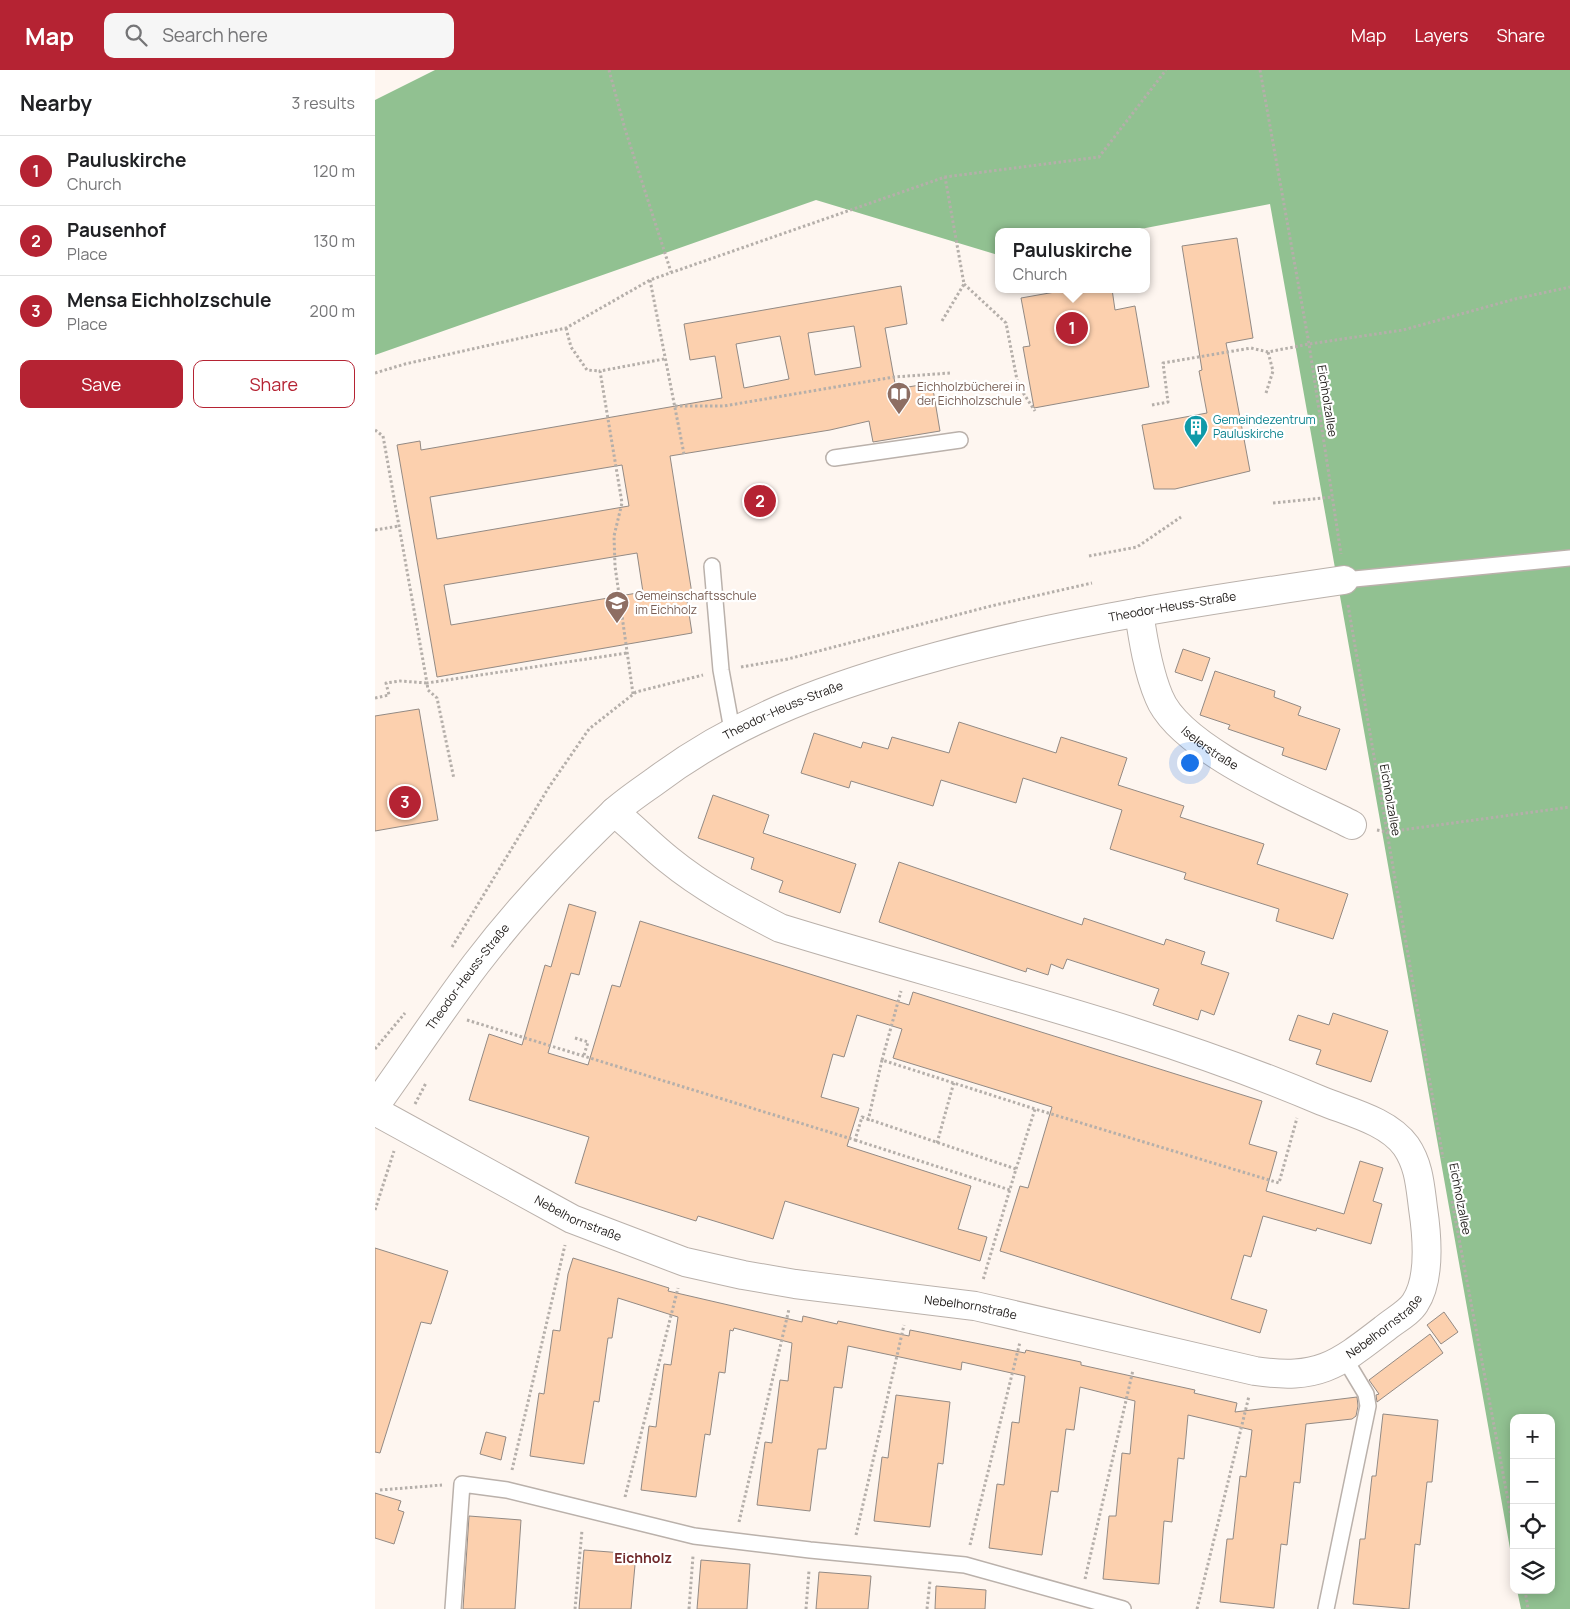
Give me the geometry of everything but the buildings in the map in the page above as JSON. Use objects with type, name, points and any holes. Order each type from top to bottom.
[{"type":"street","name":"Theodor-Heuss-Straße","points":[[375,1106],[477,964],[522,910],[614,812],[681,762],[732,730],[821,691],[878,672],[992,641],[1139,612],[1344,580]]},
{"type":"street","name":"Iselerstraße","points":[[1139,612],[1142,635],[1159,698],[1177,725],[1218,756],[1352,825]]},
{"type":"street","name":"Nebelhornstraße","points":[[375,1111],[399,1136],[571,1219],[685,1262],[795,1284],[975,1306],[1255,1371],[1276,1374],[1329,1368],[1345,1359],[1415,1304],[1425,1275],[1427,1254],[1418,1167],[1404,1144],[1386,1128],[1305,1093],[1192,1050],[1089,1016],[779,928],[737,906],[690,875],[669,860],[614,812]]},
{"type":"lane","points":[[834,458],[960,440]]},
{"type":"lane","points":[[1344,580],[1570,558]]},
{"type":"lane","points":[[712,566],[721,670],[732,730]]},
{"type":"lane","points":[[1326,1609],[1368,1406],[1366,1394],[1345,1359]]},
{"type":"lane","points":[[453,1609],[462,1484],[507,1490],[694,1536],[735,1542],[965,1565],[1123,1609]]},
{"type":"path","points":[[609,70],[625,129],[671,272]]},
{"type":"path","points":[[375,373],[405,364],[566,328],[649,280],[945,177],[1099,157],[1166,70]]},
{"type":"path","name":"Eichholzallee","points":[[1260,70],[1309,344],[1344,580],[1445,1165]]},
{"type":"path","points":[[945,177],[964,284],[1006,323],[1018,385],[1035,412]]},
{"type":"path","points":[[649,280],[684,454]]},
{"type":"path","points":[[941,321],[964,284]]},
{"type":"path","points":[[1152,405],[1168,402],[1163,364],[1251,348],[1268,352],[1403,330],[1515,299],[1570,287]]},
{"type":"path","points":[[566,328],[571,347],[587,370],[600,371],[664,359]]},
{"type":"path","points":[[1266,393],[1273,371],[1268,352]]},
{"type":"path","points":[[600,371],[622,503],[614,536],[615,566],[633,694]]},
{"type":"path","points":[[675,406],[724,406],[894,377],[950,373]]},
{"type":"path","points":[[375,430],[383,436],[427,684],[429,690],[437,698],[454,779]]},
{"type":"path","points":[[1273,503],[1333,497]]},
{"type":"path","points":[[1089,556],[1137,547],[1181,517]]},
{"type":"path","points":[[375,530],[399,526]]},
{"type":"path","points":[[375,698],[389,695],[386,683],[400,681],[427,684],[627,653]]},
{"type":"path","points":[[1352,825],[1387,832],[1570,807]]},
{"type":"path","points":[[868,1121],[882,1060],[908,965]]},
{"type":"path","points":[[443,1012],[1010,1190]]},
{"type":"path","points":[[575,1038],[588,1042],[584,1055]]},
{"type":"path","points":[[882,1060],[1035,1109],[1279,1183],[1305,1093]]},
{"type":"path","points":[[375,1210],[399,1136],[430,1076]]},
{"type":"path","points":[[937,1144],[954,1082]]},
{"type":"path","points":[[975,1306],[1035,1109]]},
{"type":"path","points":[[855,1140],[862,1117],[868,1121],[1016,1169]]},
{"type":"path","name":"Eichholzallee","points":[[1450,1194],[1510,1511]]},
{"type":"path","points":[[507,1490],[571,1219]]},
{"type":"path","points":[[620,1518],[685,1262]]},
{"type":"path","points":[[735,1542],[795,1284]]},
{"type":"path","points":[[852,1553],[910,1298]]},
{"type":"path","points":[[965,1565],[1026,1317]]},
{"type":"path","points":[[1081,1596],[1138,1345]]},
{"type":"path","points":[[1197,1609],[1255,1371]]},
{"type":"path","points":[[380,1490],[462,1484]]},
{"type":"path","points":[[575,1609],[583,1508]]},
{"type":"path","points":[[689,1609],[694,1536]]},
{"type":"path","points":[[806,1609],[811,1550]]},
{"type":"path","points":[[1526,1594],[1528,1609]]},
{"type":"green space","points":[[435,70],[1570,70],[1570,1609],[1521,1609],[1518,1594],[1555,1594],[1555,1414],[1510,1414],[1510,1549],[1270,204],[1146,228],[995,228],[995,254],[816,200],[375,355],[375,100]]},
{"type":"place","name":"Pauluskirche","points":[[1072,328]]},
{"type":"place","name":"Eichholzbücherei in der Eichholzschule","points":[[899,415]]},
{"type":"place","name":"Gemeindezentrum Pauluskirche","points":[[1196,448]]},
{"type":"place","name":"Pausenhof","points":[[760,501]]},
{"type":"place","name":"Gemeinschaftsschule im Eichholz","points":[[617,624]]},
{"type":"place","name":"Mensa Eichholzschule","points":[[405,802]]},
{"type":"district","name":"Eichholz","points":[[643,1558]]}]
